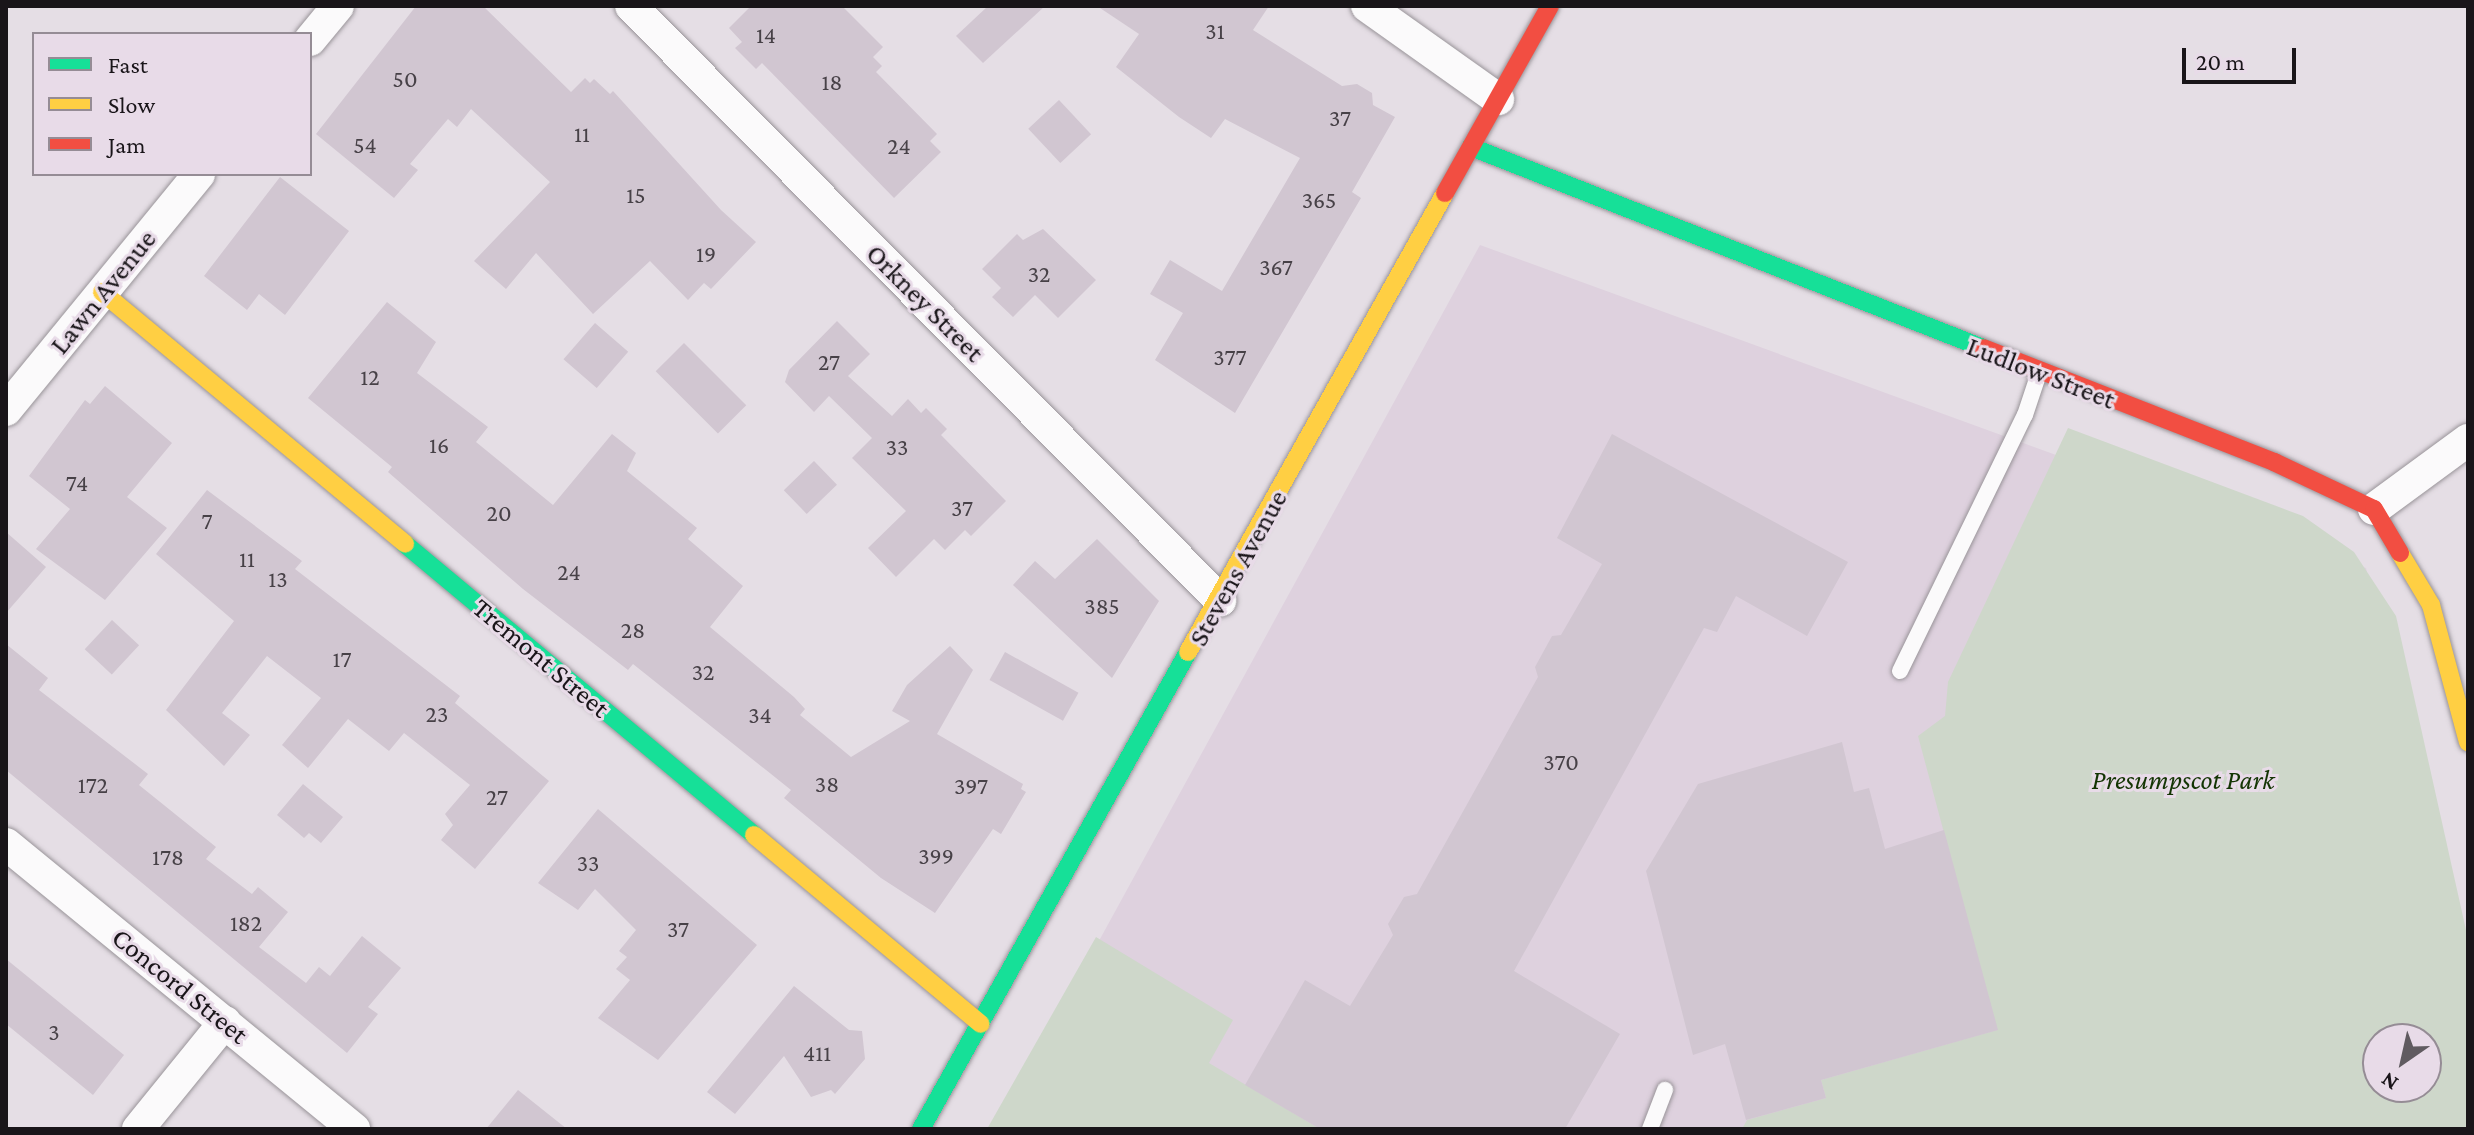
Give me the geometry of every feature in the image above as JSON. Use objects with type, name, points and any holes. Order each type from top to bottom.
[{"type":"street","points":[[312,38],[338,6]]},
{"type":"street","name":"Orkney Street","points":[[631,6],[1220,600]]},
{"type":"street","points":[[1367,6],[1498,99]]},
{"type":"street","name":"Stevens Avenue","points":[[921,1129],[1550,6]]},
{"type":"street","name":"Ludlow Street","points":[[1471,147],[2039,373],[2274,462],[2374,509]]},
{"type":"street","name":"Lawn Avenue","points":[[6,410],[197,176]]},
{"type":"street","name":"Tremont Street","points":[[102,292],[981,1024]]},
{"type":"street","points":[[2468,440],[2374,509],[2431,605],[2468,742]]},
{"type":"street","name":"Concord Street","points":[[6,844],[354,1129]]},
{"type":"street","points":[[138,1129],[225,1022]]},
{"type":"lane","points":[[1900,671],[2025,415],[2039,373]]},
{"type":"lane","points":[[1650,1129],[1665,1090]]},
{"type":"shaded area","points":[[1480,245],[2366,568],[2468,1023],[2468,1129],[996,1129]]},
{"type":"green space","name":"Presumpscot Park","points":[[2068,428],[2303,516],[2354,552],[2396,616],[2468,939],[2468,1129],[1742,1129],[1747,1120],[1826,1098],[1821,1080],[1997,1030],[1918,736],[1945,716],[1948,682]]},
{"type":"green space","points":[[1096,937],[1233,1020],[1209,1063],[1320,1129],[987,1129]]},
{"type":"building","points":[[416,6],[483,6],[571,92],[585,78],[590,83],[594,79],[610,94],[613,91],[721,210],[756,242],[711,289],[704,283],[688,300],[650,261],[593,314],[536,253],[506,289],[474,261],[550,182],[471,109],[457,127],[448,119],[410,164],[418,170],[394,198],[316,134]]},
{"type":"building","points":[[751,6],[842,6],[883,47],[873,57],[882,66],[876,72],[937,134],[930,141],[941,152],[894,198],[762,63],[756,69],[735,48],[742,42],[729,28]]},
{"type":"building","points":[[988,6],[1045,6],[983,63],[956,36]]},
{"type":"building","points":[[1097,6],[1269,6],[1253,30],[1342,86],[1357,84],[1372,93],[1373,105],[1395,117],[1352,192],[1361,198],[1235,413],[1155,360],[1183,313],[1150,294],[1170,260],[1222,291],[1300,158],[1225,119],[1211,138],[1179,117],[1116,67],[1139,34]]},
{"type":"building","points":[[1059,100],[1091,134],[1060,163],[1028,129]]},
{"type":"building","points":[[280,177],[349,231],[285,315],[259,294],[247,310],[204,276]]},
{"type":"building","points":[[1043,229],[1096,280],[1058,318],[1035,295],[1013,317],[992,297],[1001,288],[982,269],[1017,234],[1023,240]]},
{"type":"building","points":[[387,302],[436,342],[417,373],[488,427],[476,442],[553,505],[612,434],[636,453],[627,471],[697,528],[688,539],[743,586],[710,627],[794,697],[805,709],[800,715],[851,757],[910,721],[892,711],[907,685],[950,646],[973,670],[937,734],[1023,784],[1021,789],[1026,792],[1001,834],[993,829],[935,913],[881,878],[784,798],[791,790],[633,664],[628,670],[523,589],[388,472],[392,467],[308,398]]},
{"type":"building","points":[[837,321],[870,354],[848,376],[892,416],[908,399],[921,413],[926,408],[947,429],[941,435],[1006,501],[971,536],[965,530],[945,550],[934,539],[896,577],[868,548],[906,511],[852,458],[872,438],[829,396],[814,412],[785,382],[789,370]]},
{"type":"building","points":[[595,323],[628,352],[597,388],[564,359]]},
{"type":"building","points":[[684,343],[746,405],[718,434],[656,371]]},
{"type":"building","points":[[105,386],[172,443],[127,497],[167,528],[105,600],[36,549],[70,509],[29,476],[85,400],[90,404]]},
{"type":"building","points":[[1612,434],[1848,562],[1807,636],[1736,596],[1717,632],[1704,628],[1514,971],[1620,1034],[1565,1129],[1320,1129],[1245,1085],[1305,980],[1350,1006],[1393,935],[1388,924],[1404,897],[1417,894],[1538,677],[1535,667],[1552,636],[1561,635],[1602,564],[1557,538]]},
{"type":"building","points":[[814,461],[837,485],[807,514],[784,490]]},
{"type":"building","points":[[207,490],[302,561],[295,569],[460,696],[455,703],[549,781],[475,869],[441,840],[453,825],[445,814],[470,785],[404,733],[389,751],[348,719],[308,768],[282,745],[321,698],[267,656],[222,713],[250,735],[224,766],[166,710],[234,621],[156,554]]},
{"type":"building","points":[[6,532],[46,567],[6,613]]},
{"type":"building","points":[[1097,539],[1159,601],[1112,678],[1013,585],[1035,561],[1055,579]]},
{"type":"building","points":[[112,620],[139,645],[112,674],[85,649]]},
{"type":"building","points":[[6,644],[48,678],[39,690],[148,774],[139,785],[216,847],[206,859],[252,894],[258,887],[288,912],[259,947],[306,983],[319,967],[330,976],[362,936],[401,968],[368,1007],[378,1014],[347,1053],[6,770]]},
{"type":"building","points":[[1005,652],[1078,693],[1063,721],[989,680]]},
{"type":"building","points":[[1842,742],[1854,792],[1869,788],[1885,849],[1944,830],[1998,1030],[1821,1080],[1826,1098],[1746,1120],[1725,1044],[1693,1055],[1646,871],[1698,784]]},
{"type":"building","points":[[303,784],[343,817],[321,843],[309,833],[304,838],[277,815]]},
{"type":"building","points":[[598,809],[757,945],[658,1060],[598,1018],[630,980],[616,969],[627,957],[619,951],[636,930],[595,889],[578,910],[538,883]]},
{"type":"building","points":[[6,959],[124,1055],[93,1095],[6,1024]]},
{"type":"building","points":[[794,986],[849,1030],[862,1031],[865,1059],[835,1094],[831,1090],[811,1097],[784,1056],[735,1114],[707,1092]]},
{"type":"building","points":[[518,1090],[567,1129],[486,1129]]},
{"type":"traffic: fast","points":[[1471,147],[1983,348]]},
{"type":"traffic: fast","points":[[405,544],[754,835]]},
{"type":"traffic: fast","points":[[921,1129],[1188,652]]},
{"type":"traffic: slow","points":[[1188,652],[1445,193]]},
{"type":"traffic: slow","points":[[102,292],[405,544]]},
{"type":"traffic: slow","points":[[2400,553],[2431,605],[2468,742]]},
{"type":"traffic: slow","points":[[754,835],[981,1024]]},
{"type":"traffic: jam","points":[[1445,193],[1550,6]]},
{"type":"traffic: jam","points":[[1983,348],[2274,462],[2374,509],[2400,553]]}]
